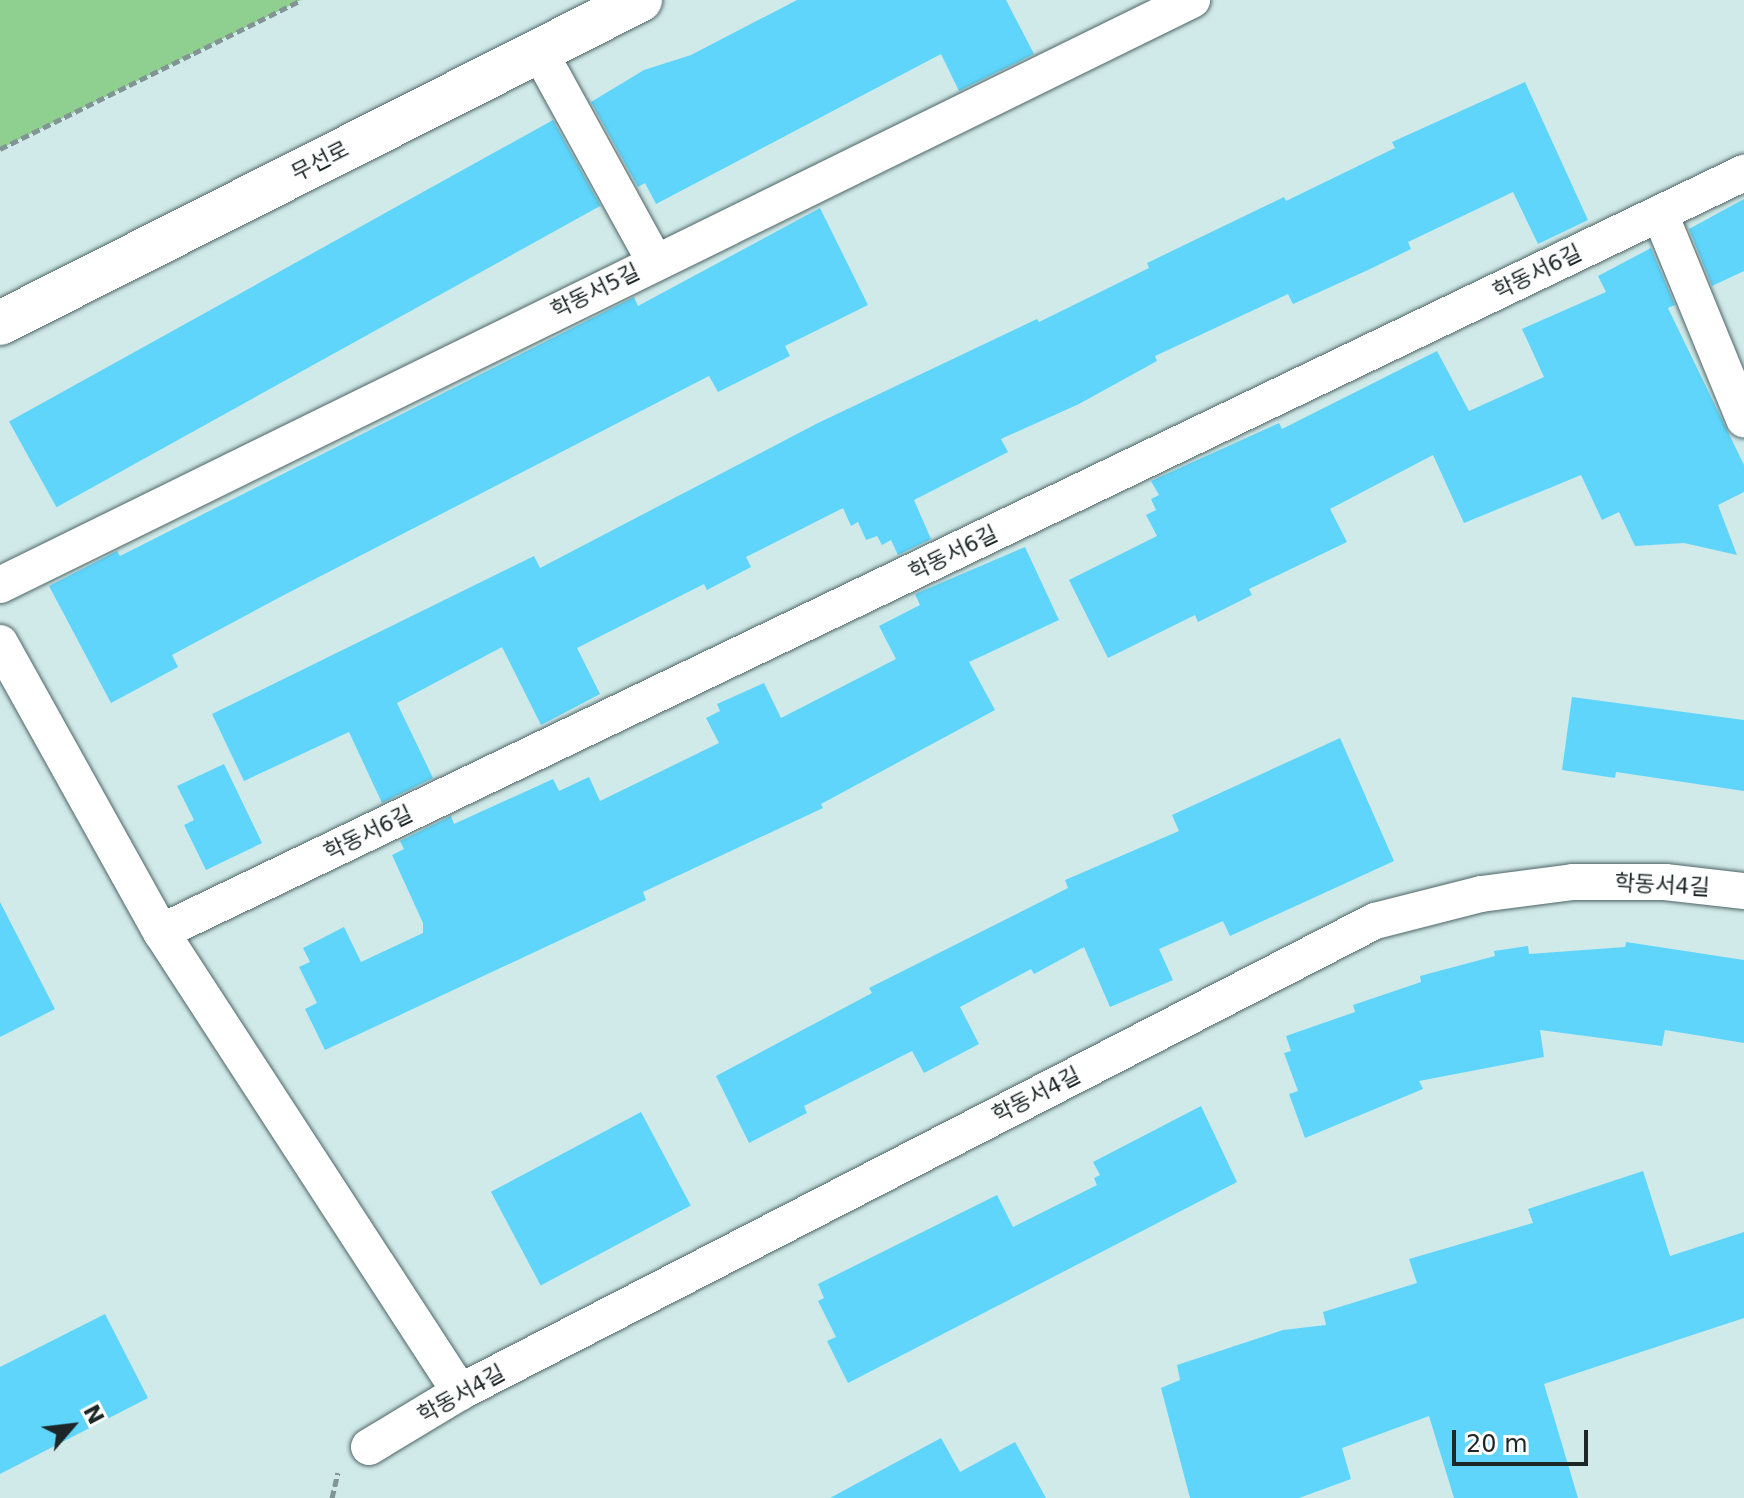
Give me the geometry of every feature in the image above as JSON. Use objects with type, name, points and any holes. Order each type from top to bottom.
[{"type":"street","name":"무선로","points":[[0,323],[640,0]]},
{"type":"street","name":"학동서5길","points":[[0,585],[1192,0]]},
{"type":"street","points":[[539,51],[655,262]]},
{"type":"street","name":"학동서6길","points":[[161,932],[1744,173]]},
{"type":"street","points":[[1660,214],[1744,419]]},
{"type":"street","points":[[0,643],[161,932],[460,1392]]},
{"type":"street","name":"학동서4길","points":[[369,1447],[460,1392],[1375,921],[1481,894],[1573,882],[1665,882],[1744,891]]},
{"type":"path","points":[[0,149],[301,0]]},
{"type":"green space","points":[[0,0],[301,0],[0,149]]},
{"type":"building","points":[[797,0],[1006,0],[1034,54],[959,91],[941,54],[656,204],[645,183],[638,187],[591,102],[644,70],[691,55]]},
{"type":"building","points":[[1525,82],[1588,220],[1538,244],[1513,192],[1408,242],[1411,249],[1368,270],[1293,304],[1288,294],[1155,356],[1157,361],[1079,404],[1001,439],[1008,452],[914,500],[931,539],[898,555],[891,540],[882,545],[877,536],[866,540],[858,522],[851,526],[843,508],[746,557],[751,567],[707,590],[704,584],[577,648],[600,694],[541,725],[502,647],[397,703],[433,778],[382,803],[349,732],[244,781],[212,714],[534,556],[540,568],[818,423],[1037,319],[1039,322],[1149,268],[1147,263],[1395,148],[1392,142]]},
{"type":"building","points":[[553,120],[601,206],[56,507],[9,422]]},
{"type":"building","points":[[1744,199],[1744,271],[1712,286],[1689,229]]},
{"type":"building","points":[[820,208],[868,305],[785,346],[790,356],[718,392],[709,376],[284,595],[172,655],[178,667],[111,703],[49,586],[117,551],[120,556],[634,297],[638,306]]},
{"type":"building","points":[[1651,248],[1675,305],[1668,308],[1744,465],[1744,492],[1718,505],[1737,555],[1684,543],[1635,546],[1619,512],[1602,520],[1581,475],[1464,523],[1433,455],[1330,509],[1347,542],[1249,589],[1252,595],[1198,622],[1195,615],[1108,658],[1069,580],[1157,536],[1146,515],[1156,510],[1151,499],[1159,495],[1151,481],[1279,423],[1282,429],[1437,351],[1469,411],[1544,377],[1522,329],[1606,292],[1598,276]]},
{"type":"building","points":[[1025,547],[1059,620],[969,662],[995,710],[821,804],[823,808],[643,892],[646,900],[325,1050],[305,1009],[317,1003],[299,967],[310,962],[303,948],[344,927],[361,962],[423,933],[423,923],[392,855],[404,849],[400,841],[451,816],[454,824],[553,779],[559,791],[589,777],[600,801],[719,743],[706,718],[720,711],[717,704],[764,683],[781,718],[896,659],[879,626],[920,605],[915,594]]},
{"type":"building","points":[[1572,697],[1744,720],[1744,791],[1616,772],[1615,778],[1562,770]]},
{"type":"building","points":[[1340,738],[1394,861],[1230,936],[1223,921],[1159,949],[1173,980],[1110,1007],[1084,947],[1034,974],[1031,969],[960,1007],[979,1044],[924,1073],[912,1051],[804,1106],[807,1113],[749,1143],[716,1076],[872,993],[869,988],[1068,888],[1065,880],[1179,831],[1172,815]]},
{"type":"building","points":[[224,764],[262,843],[206,870],[184,825],[194,820],[177,786]]},
{"type":"building","points":[[0,902],[55,1009],[0,1037]]},
{"type":"building","points":[[1626,942],[1744,960],[1744,1043],[1665,1030],[1662,1046],[1540,1030],[1544,1057],[1419,1081],[1423,1089],[1305,1138],[1289,1094],[1298,1091],[1284,1053],[1291,1051],[1286,1036],[1355,1012],[1353,1005],[1421,982],[1420,976],[1495,956],[1494,951],[1528,946],[1529,954],[1625,947]]},
{"type":"building","points":[[1201,1106],[1237,1182],[848,1383],[827,1341],[836,1337],[818,1301],[824,1298],[818,1284],[997,1195],[1013,1227],[1097,1185],[1094,1178],[1100,1175],[1093,1162]]},
{"type":"building","points":[[641,1112],[691,1206],[541,1285],[491,1192]]},
{"type":"building","points":[[1643,1171],[1670,1256],[1744,1232],[1744,1318],[1544,1384],[1578,1498],[1454,1498],[1429,1416],[1342,1448],[1351,1479],[1299,1498],[1190,1498],[1161,1388],[1180,1380],[1177,1365],[1283,1330],[1326,1325],[1323,1312],[1417,1283],[1409,1259],[1533,1223],[1528,1209]]},
{"type":"building","points":[[105,1314],[148,1398],[0,1474],[0,1367]]},
{"type":"building","points":[[941,1438],[960,1472],[1015,1442],[1046,1498],[830,1498]]}]
